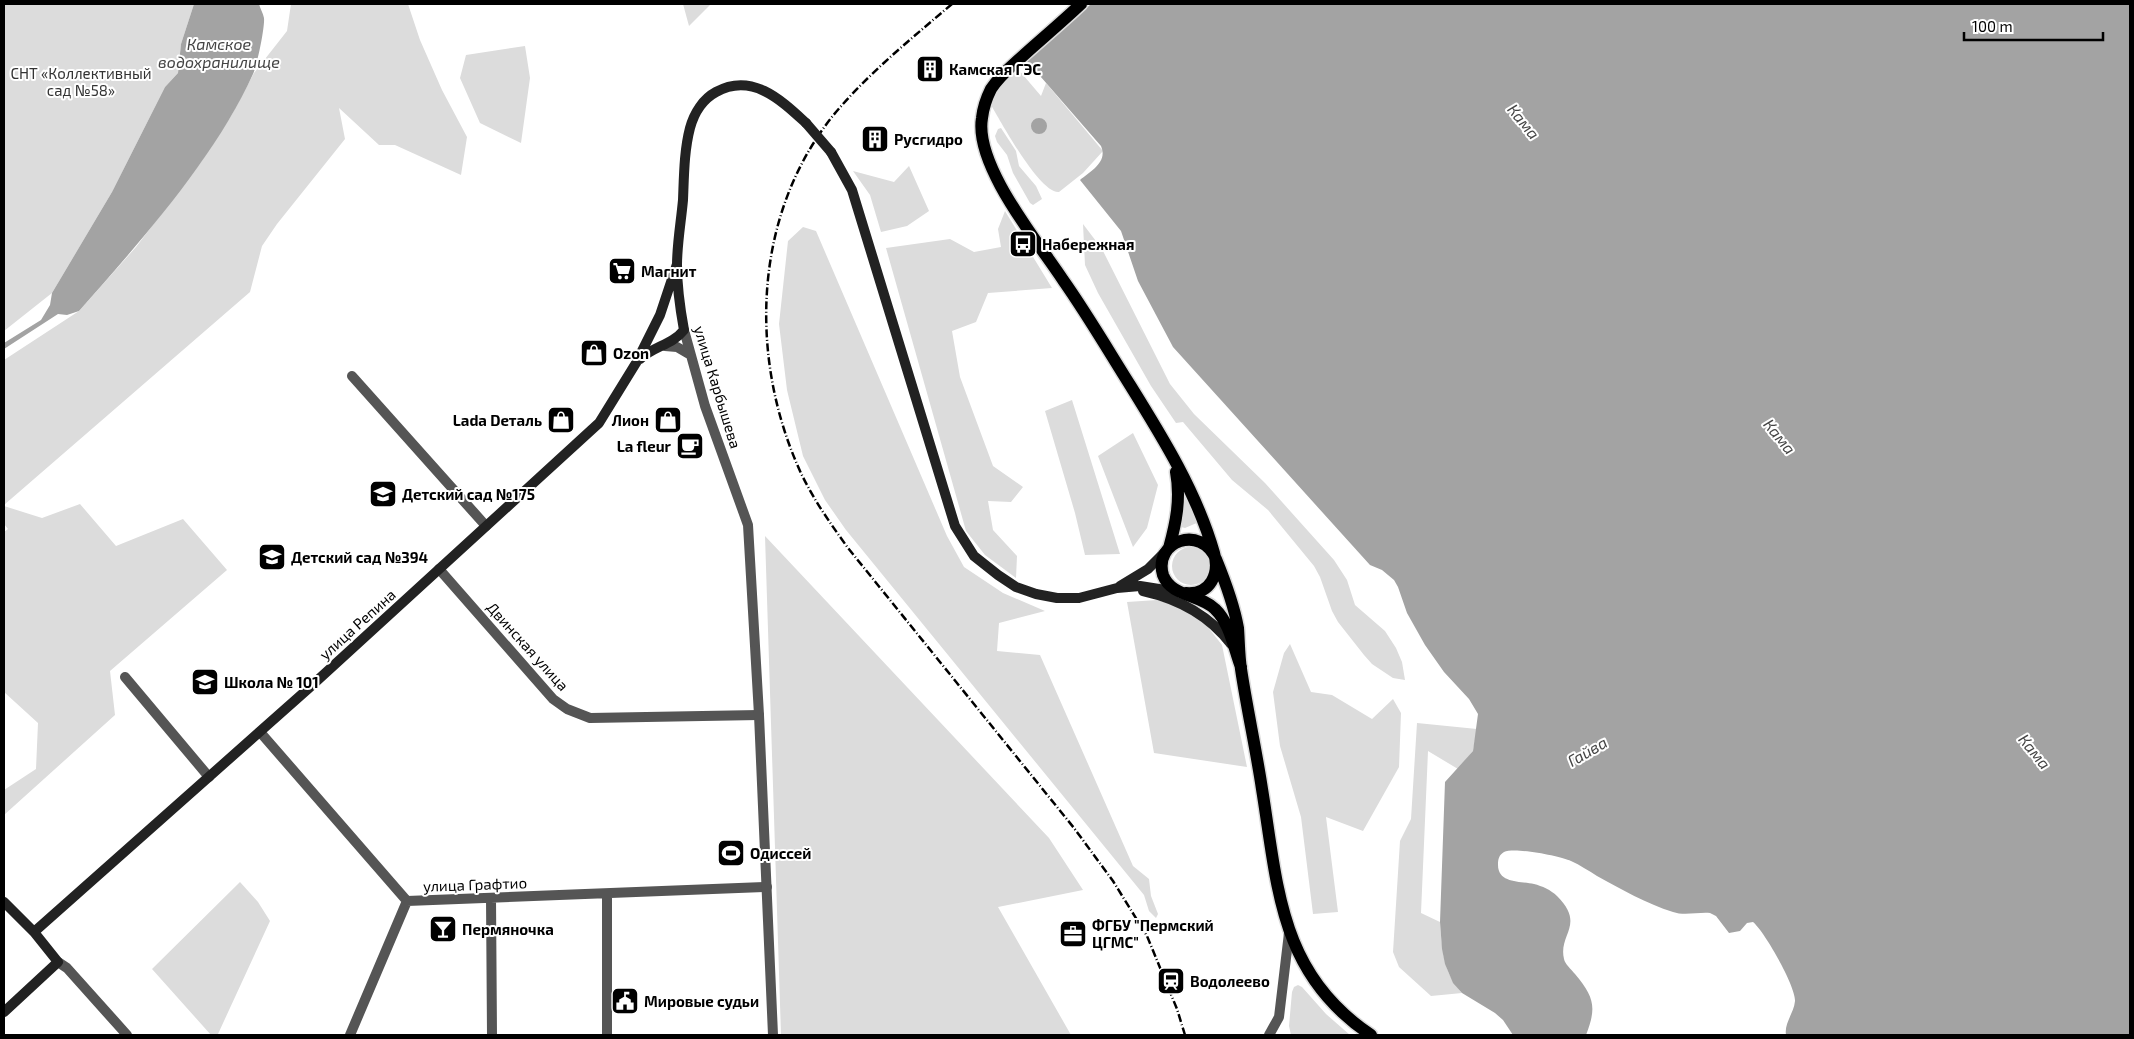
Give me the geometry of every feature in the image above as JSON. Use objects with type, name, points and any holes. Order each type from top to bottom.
[{"type":"main road","points":[[1081,4],[1000,77],[988,98],[982,119],[982,132],[989,160],[1016,212],[1064,280],[1131,386],[1174,460],[1204,519],[1234,610],[1238,629],[1241,667],[1275,878],[1289,933],[1318,986],[1352,1021],[1371,1035]]},
{"type":"main road","name":"улица Карбышева","points":[[684,330],[677,264],[686,150],[690,126],[699,106],[712,94],[730,86],[753,86],[775,97],[806,123],[831,152],[852,190],[955,526],[974,556],[998,575],[1016,586],[1046,597],[1079,598],[1117,588],[1150,587],[1184,593]]},
{"type":"main road","name":"улица Репина","points":[[34,932],[260,732],[600,423],[636,363],[660,314],[677,264]]},
{"type":"main road","points":[[660,314],[681,312]]},
{"type":"main road","points":[[636,363],[649,352],[665,346],[679,337],[684,330]]},
{"type":"main road","points":[[1174,460],[1178,497],[1169,548],[1162,564],[1164,575],[1169,585],[1204,600],[1219,613],[1228,629],[1241,667]]},
{"type":"main road","points":[[1169,548],[1182,540],[1192,539],[1206,544],[1215,556],[1216,571],[1210,584],[1198,592],[1184,593]]},
{"type":"main road","name":"улица Карбышева","points":[[1117,588],[1148,569],[1169,548]]},
{"type":"main road","points":[[1117,588],[1152,593],[1191,608],[1217,627],[1231,644],[1241,667]]},
{"type":"main road","points":[[4,902],[34,932],[58,962],[4,1012]]},
{"type":"street","name":"улица Карбышева","points":[[684,330],[689,354],[705,406],[748,525],[759,715],[773,1035]]},
{"type":"street","points":[[665,346],[676,347],[689,354]]},
{"type":"street","points":[[352,376],[486,526]]},
{"type":"street","name":"Двинская улица","points":[[439,569],[553,699],[567,709],[590,718],[759,715]]},
{"type":"street","points":[[126,676],[209,777]]},
{"type":"street","name":"улица Графтио","points":[[260,732],[407,901],[767,887]]},
{"type":"street","points":[[607,894],[607,1035]]},
{"type":"street","points":[[491,898],[492,1035]]},
{"type":"street","points":[[350,1035],[407,901]]},
{"type":"street","points":[[1269,1035],[1279,1017],[1289,933]]},
{"type":"street","points":[[58,962],[67,968],[127,1035]]},
{"type":"green space","name":"СНТ «Коллективный сад №58»","points":[[4,4],[194,4],[181,44],[178,73],[165,87],[112,192],[52,293],[4,331]]},
{"type":"green space","points":[[291,4],[408,4],[420,40],[442,90],[467,137],[461,175],[395,145],[379,145],[339,108],[345,139],[277,224],[262,246],[250,292],[4,505],[4,360],[79,311],[136,247],[201,162],[231,116],[254,73],[287,31]]},
{"type":"green space","points":[[683,4],[711,4],[689,26]]},
{"type":"green space","points":[[525,46],[530,78],[521,143],[480,123],[460,78],[466,55]]},
{"type":"green space","points":[[1018,69],[1041,96],[1046,83],[1103,151],[1083,173],[1059,192],[1051,190],[1032,170],[991,105],[998,88]]},
{"type":"green space","points":[[1001,128],[1016,151],[1019,166],[1036,186],[1042,199],[1033,205],[1013,173],[1007,155],[997,142],[995,136],[998,129]]},
{"type":"green space","points":[[909,166],[929,211],[907,226],[881,232],[870,195],[853,171],[894,182]]},
{"type":"green space","points":[[1005,211],[1052,288],[988,293],[976,322],[952,331],[960,377],[993,466],[1023,487],[1011,502],[988,501],[993,530],[1017,556],[1016,578],[985,555],[966,531],[886,248],[950,239],[974,252],[1001,247],[998,229]]},
{"type":"green space","points":[[1083,224],[1102,249],[1170,384],[1194,414],[1265,483],[1334,560],[1347,580],[1355,605],[1385,631],[1396,648],[1402,662],[1405,680],[1393,678],[1372,664],[1338,622],[1314,566],[1268,510],[1232,480],[1183,422],[1176,423],[1151,386],[1098,293],[1085,265]]},
{"type":"green space","points":[[803,227],[816,231],[947,536],[964,567],[1003,593],[1045,611],[999,623],[997,651],[1040,655],[1133,866],[1149,879],[1151,896],[1158,914],[1156,918],[1149,911],[1144,895],[846,530],[825,500],[803,456],[787,390],[779,324],[788,241]]},
{"type":"green space","points":[[1072,400],[1120,554],[1085,555],[1075,513],[1045,411]]},
{"type":"green space","points":[[1133,433],[1158,485],[1147,528],[1133,547],[1098,456]]},
{"type":"green space","points":[[1184,494],[1199,522],[1185,528],[1181,527],[1179,522]]},
{"type":"green space","points":[[80,504],[116,546],[183,519],[227,570],[110,671],[115,715],[4,815],[4,790],[36,769],[38,723],[4,692],[4,532],[8,529],[4,524],[4,506],[42,518]]},
{"type":"green space","points":[[765,536],[1049,838],[1083,890],[998,907],[1071,1035],[781,1035]]},
{"type":"green space","points":[[1191,547],[1205,552],[1210,566],[1205,580],[1191,585],[1177,580],[1172,566],[1177,552]]},
{"type":"green space","points":[[1157,600],[1181,607],[1204,622],[1222,645],[1247,767],[1154,753],[1127,602]]},
{"type":"green space","points":[[1290,644],[1311,692],[1332,695],[1372,719],[1393,699],[1401,713],[1399,767],[1363,831],[1326,817],[1338,912],[1313,914],[1301,817],[1280,746],[1273,692],[1284,653]]},
{"type":"green space","points":[[1417,723],[1477,729],[1473,751],[1458,769],[1428,751],[1421,913],[1440,922],[1447,968],[1462,993],[1431,996],[1399,967],[1393,952],[1400,841],[1411,819]]},
{"type":"green space","points":[[240,882],[258,902],[270,921],[218,1034],[211,1035],[152,969]]},
{"type":"green space","points":[[1298,985],[1350,1035],[1291,1035],[1289,1026],[1292,992],[1294,987]]},
{"type":"water","name":"Камское водохранилище","points":[[194,4],[259,4],[264,16],[264,23],[259,55],[255,70],[237,105],[218,137],[175,198],[127,257],[79,311],[67,315],[58,314],[4,349],[4,343],[41,320],[50,305],[52,293],[112,192],[165,87],[178,73],[181,44]]},
{"type":"water","points":[[1091,4],[2130,4],[2130,1035],[1786,1035],[1786,1026],[1795,1001],[1794,994],[1779,960],[1753,922],[1747,923],[1740,931],[1729,933],[1716,916],[1710,913],[1682,914],[1673,912],[1634,896],[1571,861],[1527,851],[1504,852],[1499,859],[1499,871],[1506,879],[1534,884],[1549,890],[1565,906],[1570,922],[1564,943],[1564,959],[1586,989],[1592,1003],[1592,1017],[1586,1035],[1513,1035],[1503,1020],[1495,1013],[1462,993],[1453,983],[1445,964],[1442,949],[1440,922],[1445,782],[1473,751],[1478,714],[1469,699],[1444,672],[1425,645],[1407,613],[1394,580],[1382,570],[1370,565],[1173,347],[1138,281],[1121,231],[1080,180],[1097,166],[1103,152],[1101,146],[1027,61]]},
{"type":"water","points":[[1039,118],[1045,120],[1047,126],[1045,132],[1039,134],[1033,132],[1031,126],[1033,120]]},
{"type":"railway","points":[[952,4],[877,69],[849,97],[808,151],[788,194],[774,239],[767,286],[767,333],[772,380],[783,427],[800,471],[822,511],[848,548],[1074,828],[1113,881],[1147,936],[1177,1009],[1185,1035]]},
{"type":"place","name":"Камская ГЭС","points":[[930,69]]},
{"type":"place","name":"Русгидро","points":[[875,139]]},
{"type":"place","name":"Набережная","points":[[1023,244]]},
{"type":"place","name":"Магнит","points":[[622,271]]},
{"type":"place","name":"Ozon","points":[[594,353]]},
{"type":"place","name":"Lada Dеталь","points":[[561,420]]},
{"type":"place","name":"Лион","points":[[668,420]]},
{"type":"place","name":"La fleur","points":[[690,446]]},
{"type":"place","name":"Детский сад №175","points":[[383,494]]},
{"type":"place","name":"Детский сад №394","points":[[272,557]]},
{"type":"place","name":"Школа № 101","points":[[205,682]]},
{"type":"place","name":"Одиссей","points":[[731,853]]},
{"type":"place","name":"Пермяночка","points":[[443,929]]},
{"type":"place","name":"ФГБУ \"Пермский ЦГМС\"","points":[[1073,934]]},
{"type":"place","name":"Водолеево","points":[[1171,981]]},
{"type":"place","name":"Мировые судьи","points":[[625,1001]]},
{"type":"water label","name":"Кама","points":[[1524,121]]},
{"type":"water label","name":"Кама","points":[[1780,436]]},
{"type":"water label","name":"Гайва","points":[[1587,751]]},
{"type":"water label","name":"Кама","points":[[2035,751]]}]
